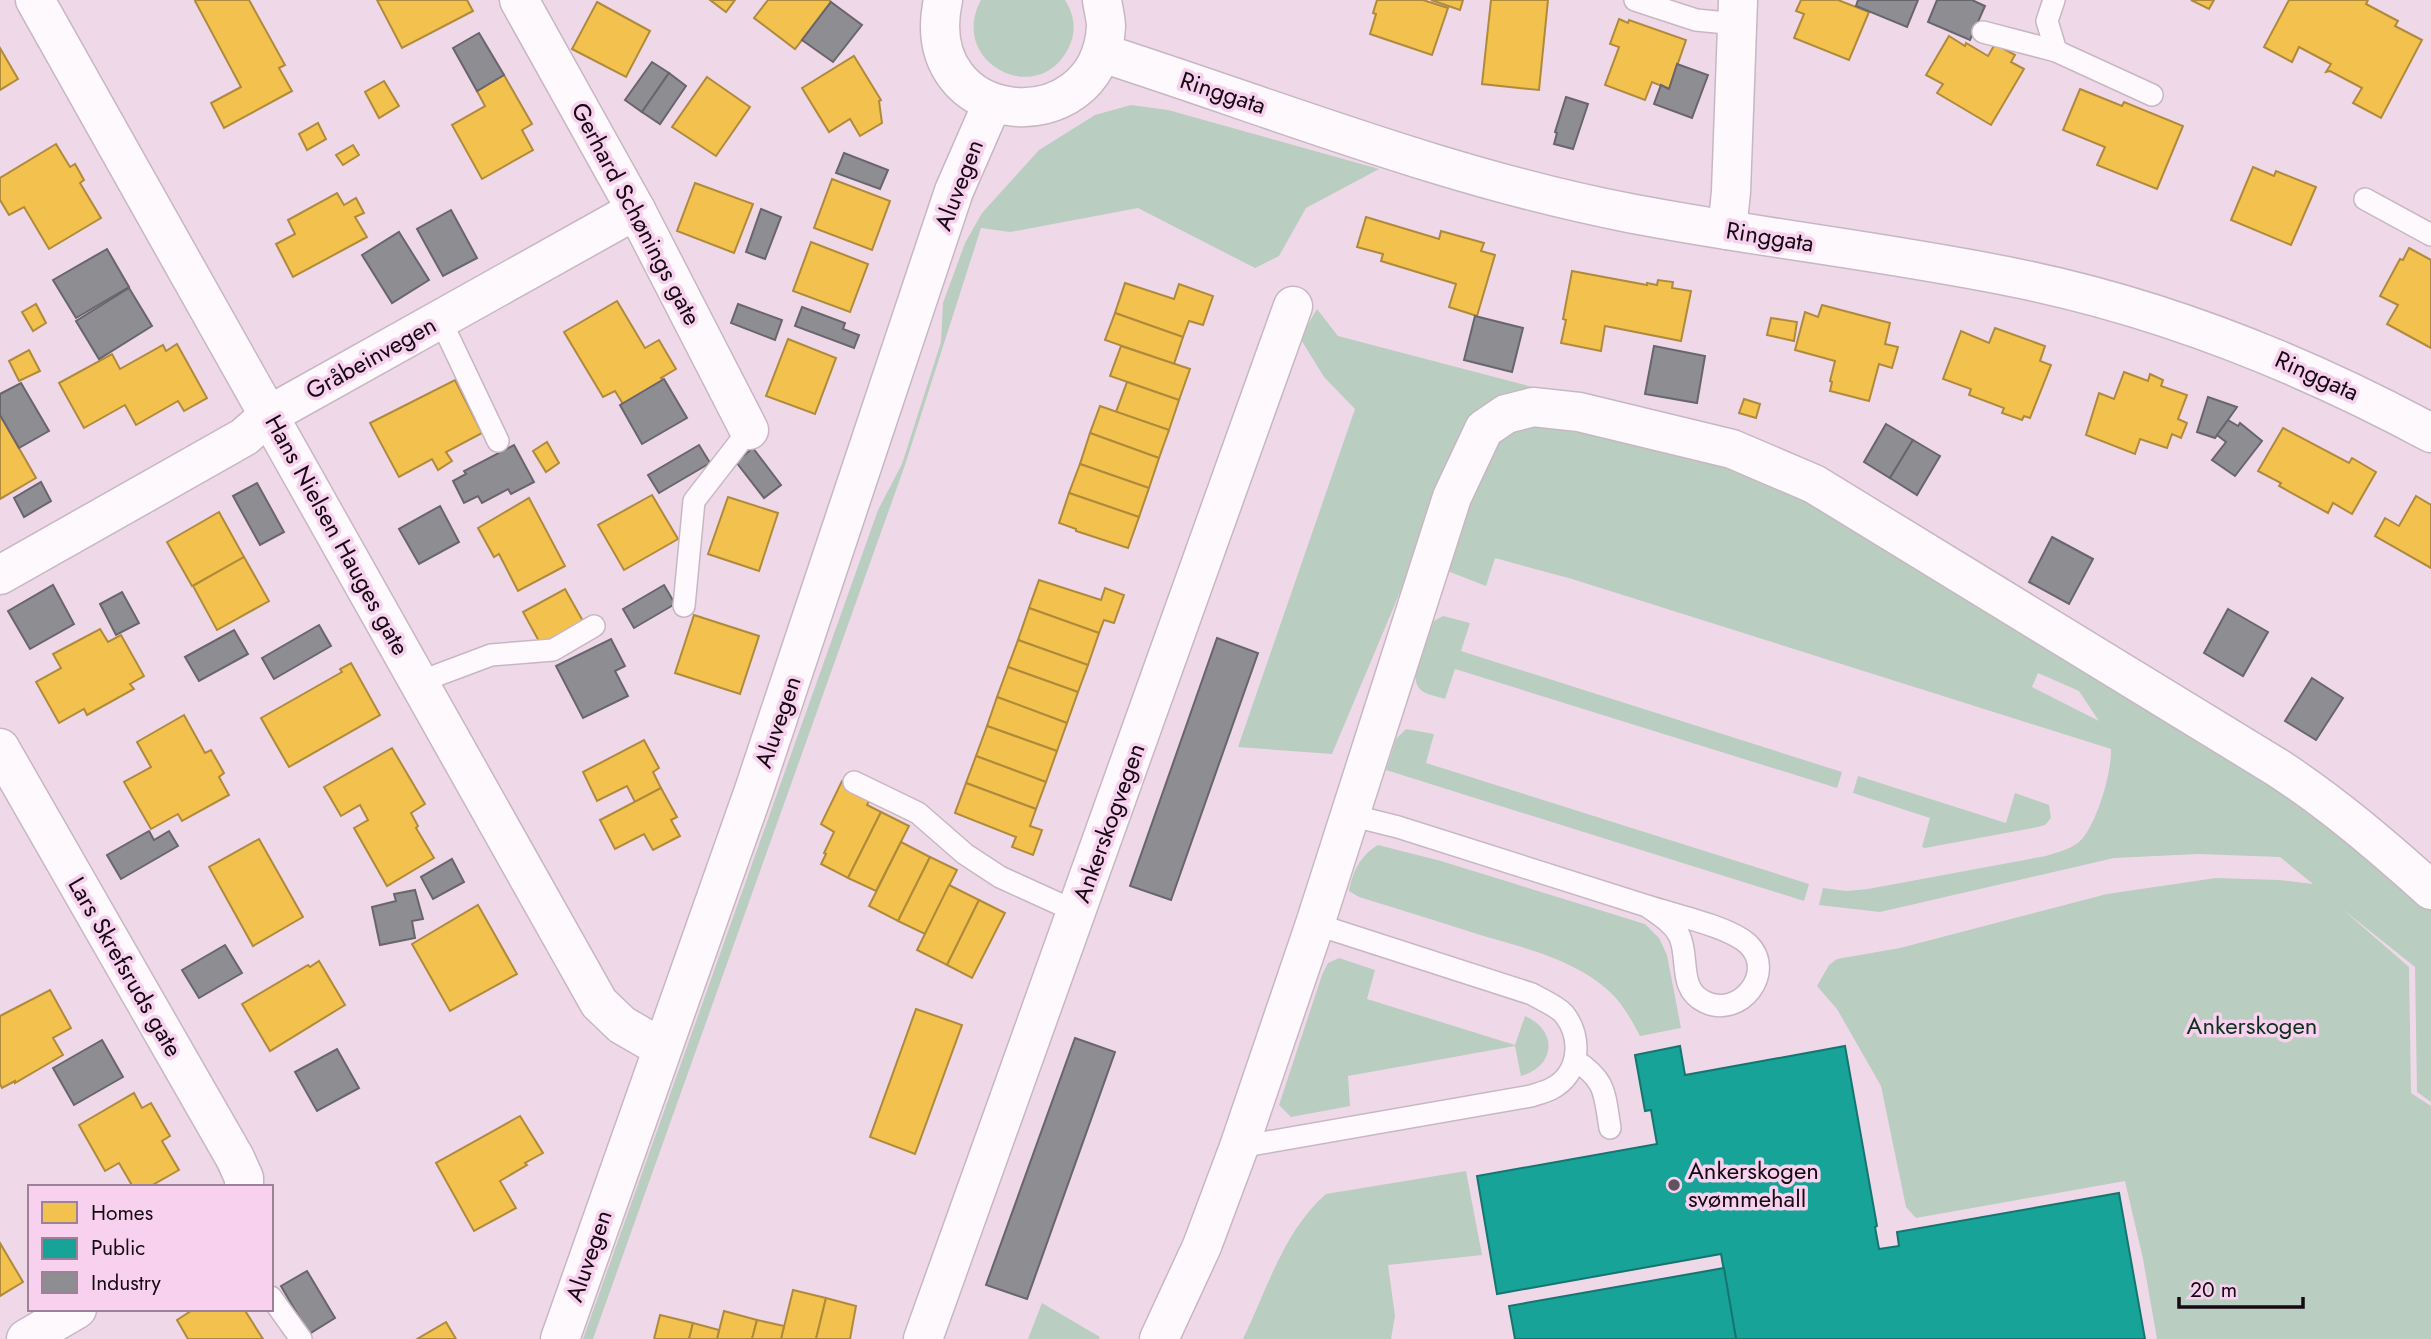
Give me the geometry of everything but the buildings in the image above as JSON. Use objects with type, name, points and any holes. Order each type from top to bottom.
[{"type":"street","name":"Hans Nielsen Hauges gate","points":[[35,0],[599,1003],[622,1025],[662,1048]]},
{"type":"street","name":"Gerhard Schønings gate","points":[[519,0],[636,210],[749,430]]},
{"type":"street","points":[[943,0],[939,23],[946,60],[963,85],[992,104],[1021,109],[1060,100],[1084,83],[1101,53],[1106,24],[1101,0]]},
{"type":"street","points":[[1727,230],[1738,12]]},
{"type":"street","name":"Ringgata","points":[[1101,53],[1436,164],[1592,205],[2023,279],[2093,296],[2180,322],[2267,353],[2360,395],[2431,433]]},
{"type":"street","name":"Aluvegen","points":[[560,1339],[772,738],[954,191],[992,104]]},
{"type":"street","name":"Gråbeinvegen","points":[[0,575],[244,437],[269,415],[636,210]]},
{"type":"street","name":"Ankerskogvegen","points":[[923,1339],[1293,306]]},
{"type":"street","points":[[1159,1339],[1202,1246],[1239,1147],[1315,924],[1452,497],[1484,429],[1506,414],[1533,407],[1579,412],[1732,449],[1814,484],[2278,768],[2351,820],[2431,890]]},
{"type":"street","name":"Lars Skrefsruds gate","points":[[0,748],[235,1158],[244,1178],[244,1185]]},
{"type":"lane","points":[[1635,0],[1696,20],[1738,12]]},
{"type":"lane","points":[[2054,0],[2047,21],[2056,51]]},
{"type":"lane","points":[[1983,32],[2056,51],[2152,95]]},
{"type":"lane","points":[[2365,199],[2431,235]]},
{"type":"lane","points":[[440,319],[498,441]]},
{"type":"lane","points":[[684,606],[694,501],[749,430]]},
{"type":"lane","points":[[419,682],[491,655],[553,650],[593,626]]},
{"type":"lane","points":[[854,782],[918,813],[965,854],[1000,877],[1077,912]]},
{"type":"lane","points":[[1350,815],[1411,831],[1647,906],[1722,930],[1750,947],[1757,960],[1758,974],[1754,988],[1744,999],[1731,1005],[1717,1006],[1703,1002],[1692,992],[1686,980],[1680,936],[1669,921],[1647,906]]},
{"type":"lane","points":[[1239,1147],[1531,1096],[1552,1089],[1567,1076],[1575,1060],[1575,1034],[1563,1013],[1532,994],[1315,924]]},
{"type":"lane","points":[[1575,1060],[1592,1071],[1603,1085],[1610,1128]]},
{"type":"lane","points":[[273,1300],[301,1339]]},
{"type":"green space","points":[[981,0],[1065,0],[1073,23],[1069,47],[1055,66],[1038,75],[1019,76],[1001,71],[986,59],[976,43],[974,23]]},
{"type":"green space","points":[[1131,105],[1168,110],[1379,169],[1306,208],[1279,256],[1255,268],[1138,208],[1010,232],[981,228],[905,465],[593,1339],[583,1339],[878,510],[902,464],[941,342],[943,303],[965,243],[982,213],[1039,150],[1095,115]]},
{"type":"green space","points":[[1317,309],[1338,336],[1544,390],[1445,485],[1332,754],[1238,747],[1355,409],[1324,377],[1300,338]]},
{"type":"green space","name":"Ankerskogen","points":[[1524,422],[1570,428],[1710,459],[1760,476],[1829,513],[2287,788],[2431,905],[2431,1102],[2417,1092],[2415,967],[2341,908],[2409,967],[2411,1093],[2431,1106],[2431,1339],[2157,1339],[2143,1259],[2125,1181],[1916,1218],[1906,1207],[1881,1086],[1837,1009],[1817,986],[1829,965],[1837,959],[1900,948],[2107,894],[2216,878],[2313,884],[2280,857],[2198,854],[2114,858],[1880,912],[1819,905],[1823,888],[1846,891],[1868,889],[2046,856],[2070,848],[2088,831],[2098,809],[2109,770],[2111,749],[1572,579],[1495,558],[1486,586],[1440,568],[1490,440]],"holes":[[[2038,673],[2079,691],[2099,721],[2032,687]]]},
{"type":"green space","points":[[1443,616],[1470,623],[1461,651],[1842,772],[1837,788],[1455,669],[1445,699],[1427,694],[1416,683],[1416,668],[1432,622]]},
{"type":"green space","points":[[1406,729],[1434,734],[1426,763],[1809,884],[1804,901],[1386,770],[1396,739]]},
{"type":"green space","points":[[1858,776],[2006,823],[2015,793],[2049,805],[2051,818],[2045,825],[2038,827],[1925,848],[1922,847],[1930,818],[1853,793]]},
{"type":"green space","points":[[1378,845],[1441,861],[1645,924],[1659,938],[1667,955],[1681,1028],[1640,1036],[1623,1007],[1610,992],[1581,971],[1529,949],[1359,897],[1349,891],[1358,865],[1366,854]]},
{"type":"green space","points":[[1339,958],[1375,970],[1367,999],[1515,1045],[1525,1016],[1543,1030],[1547,1038],[1546,1056],[1533,1071],[1521,1076],[1515,1046],[1348,1076],[1350,1106],[1291,1117],[1279,1105],[1322,975],[1328,963]]},
{"type":"green space","points":[[1466,1171],[1482,1255],[1388,1265],[1395,1316],[1391,1339],[1243,1339],[1288,1243],[1311,1209],[1326,1194]]},
{"type":"green space","points":[[1042,1303],[1100,1337],[1099,1339],[1028,1339]]},
{"type":"place","name":"Ankerskogen svømmehall","points":[[1674,1185]]}]
